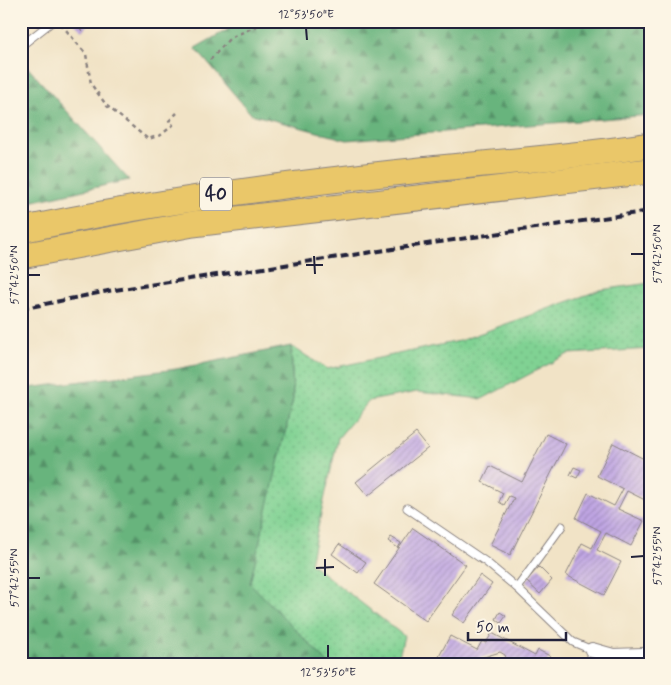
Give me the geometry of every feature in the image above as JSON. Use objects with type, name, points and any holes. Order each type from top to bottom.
[{"type":"highway","name":"40","points":[[21,230],[100,213],[186,198],[359,176],[650,146]]},
{"type":"highway","name":"40","points":[[21,256],[193,224],[650,171]]},
{"type":"street","points":[[592,650],[613,656],[643,655],[644,664]]},
{"type":"lane","points":[[21,46],[53,21]]},
{"type":"lane","points":[[407,508],[486,562],[517,588],[573,642],[592,650]]},
{"type":"lane","points":[[517,588],[562,526]]},
{"type":"path","points":[[61,21],[86,54],[91,84],[107,106],[148,139],[162,136],[173,125],[169,121],[177,113]]},
{"type":"path","points":[[210,60],[230,38],[267,21]]},
{"type":"green space","points":[[243,21],[650,21],[650,115],[347,140],[251,114],[195,48]]},
{"type":"green space","points":[[21,60],[129,180],[21,204]]},
{"type":"green space","points":[[650,283],[650,349],[568,354],[482,399],[417,392],[369,401],[338,438],[310,563],[404,636],[397,664],[329,664],[249,583],[293,399],[291,346],[327,369],[459,341],[600,290]]},
{"type":"green space","points":[[291,346],[293,399],[250,583],[329,664],[21,664],[21,389],[176,369]]},
{"type":"building","points":[[72,21],[92,21],[82,31]]},
{"type":"building","points":[[416,433],[428,448],[368,496],[356,482]]},
{"type":"building","points":[[546,434],[566,444],[510,555],[490,545],[514,498],[509,496],[504,505],[499,502],[503,493],[482,482],[490,466],[522,482]]},
{"type":"building","points":[[613,443],[650,462],[650,500],[649,502],[627,491],[618,509],[644,521],[631,546],[606,533],[597,550],[621,562],[604,595],[566,575],[582,543],[592,548],[601,531],[576,518],[588,493],[614,506],[623,489],[597,476]]},
{"type":"building","points":[[574,467],[581,470],[577,478],[570,475]]},
{"type":"building","points":[[413,528],[466,565],[426,621],[374,584]]},
{"type":"building","points":[[391,537],[401,543],[398,548],[388,541]]},
{"type":"building","points":[[339,544],[366,562],[358,573],[332,554]]},
{"type":"building","points":[[539,567],[552,580],[540,594],[526,581]]},
{"type":"building","points":[[480,575],[492,584],[464,623],[452,615]]},
{"type":"building","points":[[500,612],[506,616],[501,623],[496,619]]},
{"type":"building","points":[[492,633],[535,656],[538,650],[550,656],[546,664],[508,664],[505,655],[500,652],[471,661],[469,664],[435,664],[450,636],[477,650],[482,641],[486,643]]},
{"type":"railway","points":[[21,309],[108,291],[650,211]]}]
